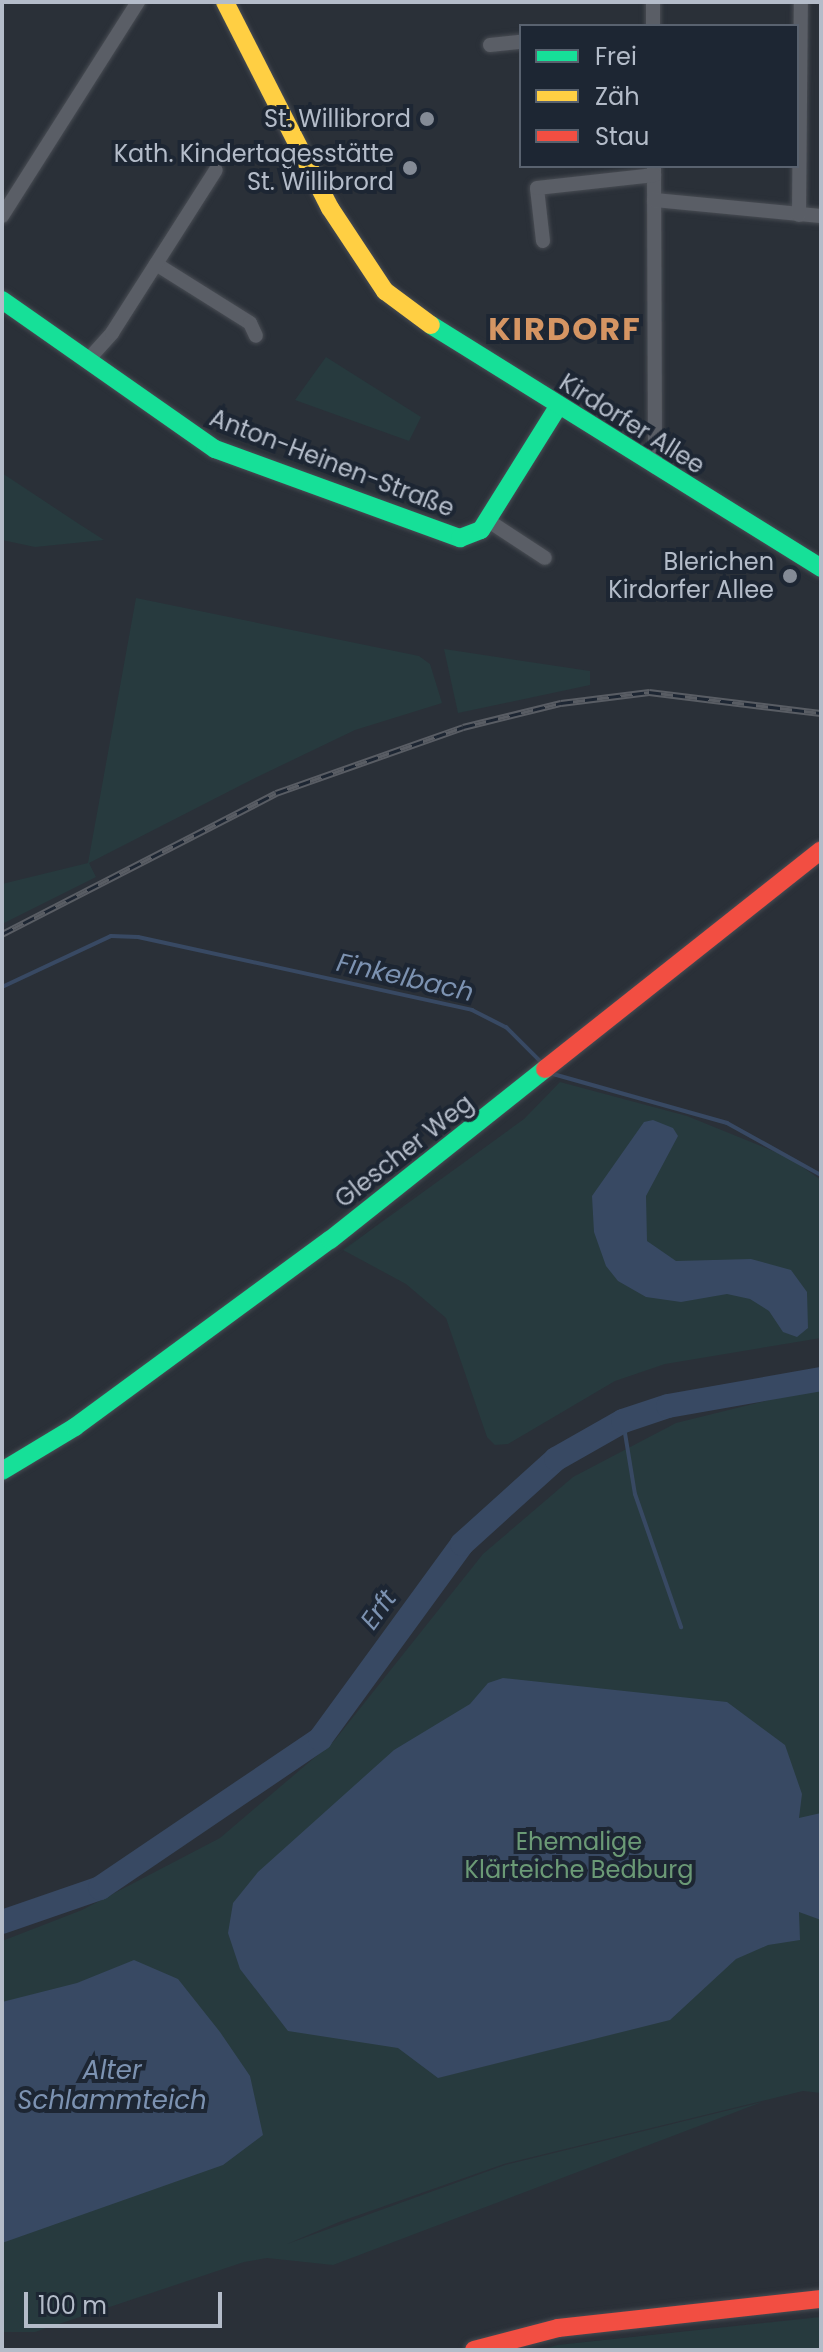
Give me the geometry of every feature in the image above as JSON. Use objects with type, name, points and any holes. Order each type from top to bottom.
[{"type":"street","points":[[2,216],[138,2]]},
{"type":"street","name":"Kirdorfer Allee","points":[[225,2],[330,208],[369,271],[403,308],[821,568]]},
{"type":"street","points":[[653,2],[653,24]]},
{"type":"street","points":[[799,215],[801,2]]},
{"type":"street","points":[[490,45],[519,42]]},
{"type":"street","points":[[87,361],[112,333],[216,170]]},
{"type":"street","points":[[543,241],[537,188],[654,170],[655,467]]},
{"type":"street","points":[[654,200],[821,216]]},
{"type":"street","points":[[156,264],[250,323],[256,336]]},
{"type":"street","name":"Anton-Heinen-Straße","points":[[2,300],[215,449],[460,538],[469,539],[487,520],[558,407]]},
{"type":"street","name":"Anton-Heinen-Straße","points":[[487,520],[545,558]]},
{"type":"street","name":"Glescher Weg","points":[[2,1471],[75,1427],[286,1273],[821,850]]},
{"type":"street","points":[[474,2350],[558,2328],[821,2299]]},
{"type":"green space","points":[[326,357],[421,417],[409,441],[295,400]]},
{"type":"green space","points":[[2,473],[104,540],[35,547],[2,540]]},
{"type":"green space","points":[[136,598],[419,656],[430,664],[442,703],[355,730],[255,778],[89,863],[96,877],[2,924],[2,884],[88,863]]},
{"type":"green space","points":[[444,649],[590,671],[590,685],[458,713]]},
{"type":"green space","points":[[560,1082],[687,1116],[788,1157],[821,1180],[821,1338],[665,1364],[615,1381],[508,1444],[495,1445],[487,1437],[446,1318],[406,1284],[343,1250],[524,1119]]},
{"type":"green space","name":"Ehemalige Klärteiche Bedburg","points":[[810,1390],[821,1391],[821,2093],[803,2091],[504,2164],[339,2222],[287,2244],[505,2165],[762,2102],[333,2265],[267,2258],[244,2262],[35,2332],[2,2332],[2,1941],[82,1910],[220,1838],[334,1741],[483,1554],[573,1477],[676,1423]]},
{"type":"green space","points":[[821,2317],[821,2350],[541,2350],[557,2345]]},
{"type":"water","points":[[653,1120],[673,1128],[678,1136],[646,1196],[647,1241],[676,1261],[751,1259],[791,1270],[807,1292],[808,1328],[797,1337],[783,1332],[769,1311],[750,1299],[727,1294],[681,1302],[646,1297],[618,1281],[606,1266],[594,1232],[592,1196],[644,1122]]},
{"type":"water","points":[[503,1678],[727,1702],[785,1745],[802,1794],[799,1818],[821,1813],[821,1920],[799,1912],[800,1940],[768,1945],[736,1959],[670,2020],[438,2078],[398,2048],[288,2031],[240,1969],[228,1933],[233,1903],[258,1872],[394,1750],[470,1704],[488,1683]]},
{"type":"water","name":"Alter Schlammteich","points":[[134,1960],[178,1979],[220,2032],[250,2076],[263,2135],[223,2165],[2,2243],[2,2002],[77,1983]]},
{"type":"waterway","name":"Finkelbach","points":[[2,987],[111,936],[138,937],[472,1010],[506,1027],[544,1065]]},
{"type":"waterway","name":"Finkelbach","points":[[553,1074],[727,1123],[821,1175]]},
{"type":"waterway","name":"Erft","points":[[2,1922],[100,1888],[320,1739],[462,1544],[556,1459],[623,1421],[668,1406],[821,1379]]},
{"type":"waterway","points":[[623,1421],[635,1494],[681,1627]]},
{"type":"railway","points":[[2,934],[276,793],[463,727],[561,703],[649,692],[821,713]]},
{"type":"traffic: fast","points":[[2,300],[215,449],[460,538],[481,530],[558,407]]},
{"type":"traffic: fast","points":[[431,325],[821,568]]},
{"type":"traffic: fast","points":[[2,1471],[75,1427],[330,1240],[545,1069]]},
{"type":"traffic: slow","points":[[225,2],[330,208],[385,291],[431,325]]},
{"type":"traffic: jam","points":[[545,1069],[821,850]]},
{"type":"traffic: jam","points":[[474,2350],[558,2328],[821,2299]]},
{"type":"place","name":"St. Willibrord","points":[[427,119]]},
{"type":"place","name":"Kath. Kindertagesstätte St. Willibrord","points":[[410,168]]},
{"type":"place","name":"Blerichen Kirdorfer Allee","points":[[790,576]]},
{"type":"district","name":"KIRDORF","points":[[565,329]]}]
